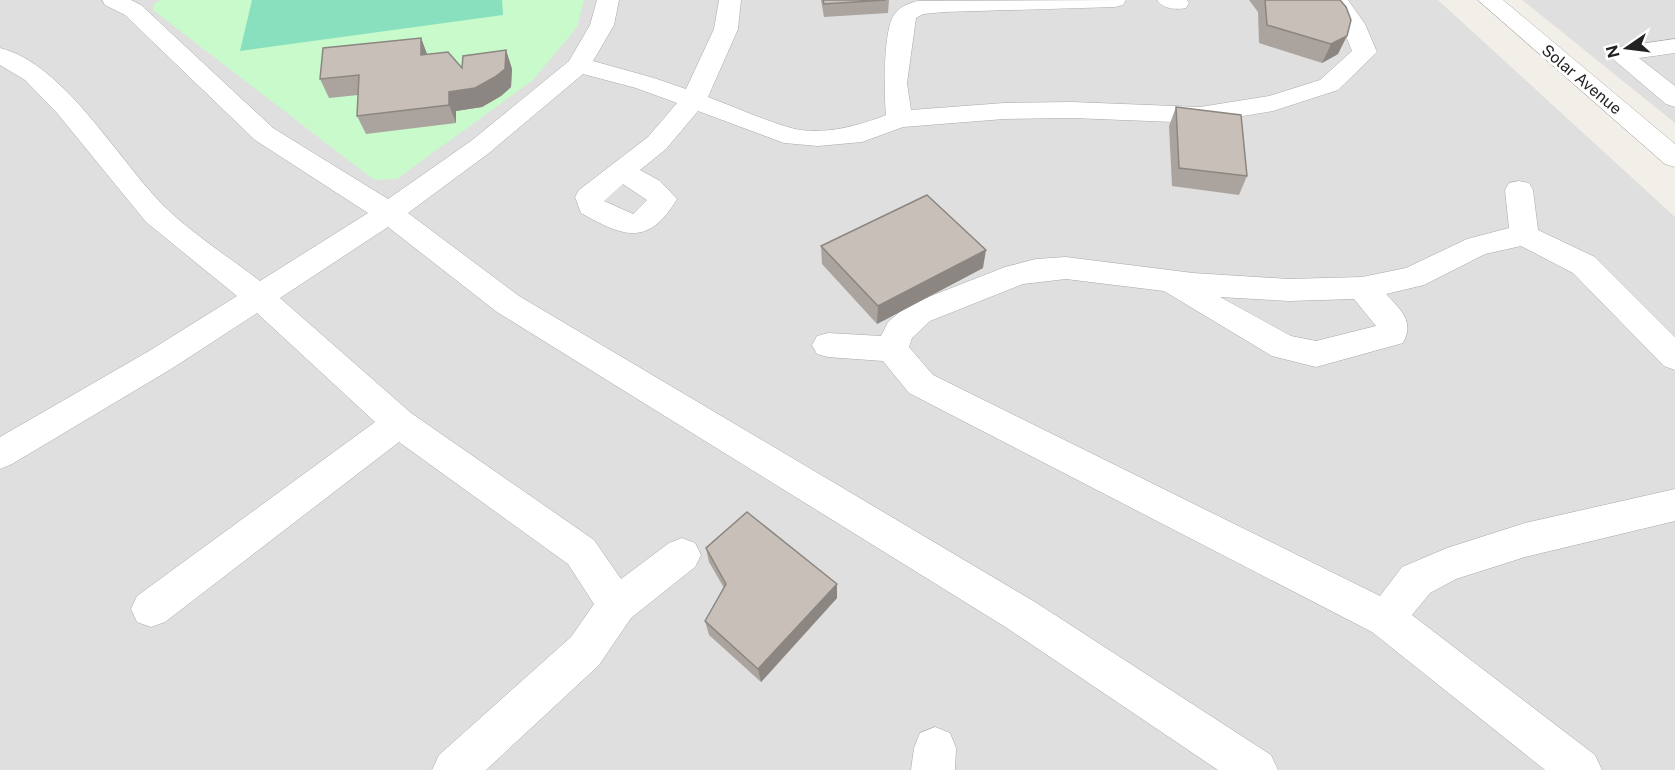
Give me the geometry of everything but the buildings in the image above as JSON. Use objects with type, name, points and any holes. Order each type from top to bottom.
[{"type":"street","points":[[4,444],[160,360],[389,213],[480,147],[579,65],[603,25],[609,0]]},
{"type":"street","points":[[622,172],[657,143],[694,100],[726,29],[730,0]]},
{"type":"street","points":[[899,119],[895,83],[903,18],[908,13],[918,8],[974,3],[1115,0]]},
{"type":"street","points":[[579,65],[645,83],[793,137],[818,138],[862,134],[899,119],[1004,111],[1072,110],[1200,115],[1273,103],[1329,85],[1365,52],[1357,30],[1345,10],[1335,0]]},
{"type":"street","name":"Solar Avenue","points":[[1489,0],[1675,158]]},
{"type":"street","points":[[132,3],[264,134],[389,213],[508,304],[1021,615],[1256,770]]},
{"type":"street","points":[[1675,46],[1619,54],[1675,99]]},
{"type":"street","points":[[0,55],[34,75],[66,107],[156,215],[258,296],[399,423],[581,552],[617,605]]},
{"type":"street","points":[[1520,190],[1524,235]]},
{"type":"street","points":[[892,350],[899,331],[919,313],[1026,272],[1066,268],[1161,278],[1193,284],[1289,290],[1362,288],[1413,277],[1477,246],[1524,235],[1584,265],[1675,357]]},
{"type":"street","points":[[1161,278],[1283,347],[1316,354],[1392,334],[1392,321],[1362,288]]},
{"type":"street","points":[[828,345],[892,350],[921,384],[1386,619],[1580,770]]},
{"type":"street","points":[[151,609],[399,423]]},
{"type":"street","points":[[1386,619],[1416,580],[1447,565],[1525,540],[1675,505]]},
{"type":"street","points":[[454,770],[585,651],[617,605],[682,555]]},
{"type":"shaded area","points":[[0,0],[1438,0],[1675,217],[1675,770],[0,770]]},
{"type":"shaded area","points":[[1522,0],[1675,0],[1675,123],[1572,40]]},
{"type":"green space","points":[[161,0],[584,0],[577,27],[533,80],[397,179],[374,180],[153,10],[154,4]]},
{"type":"green space","points":[[252,0],[502,0],[503,15],[240,51]]}]
